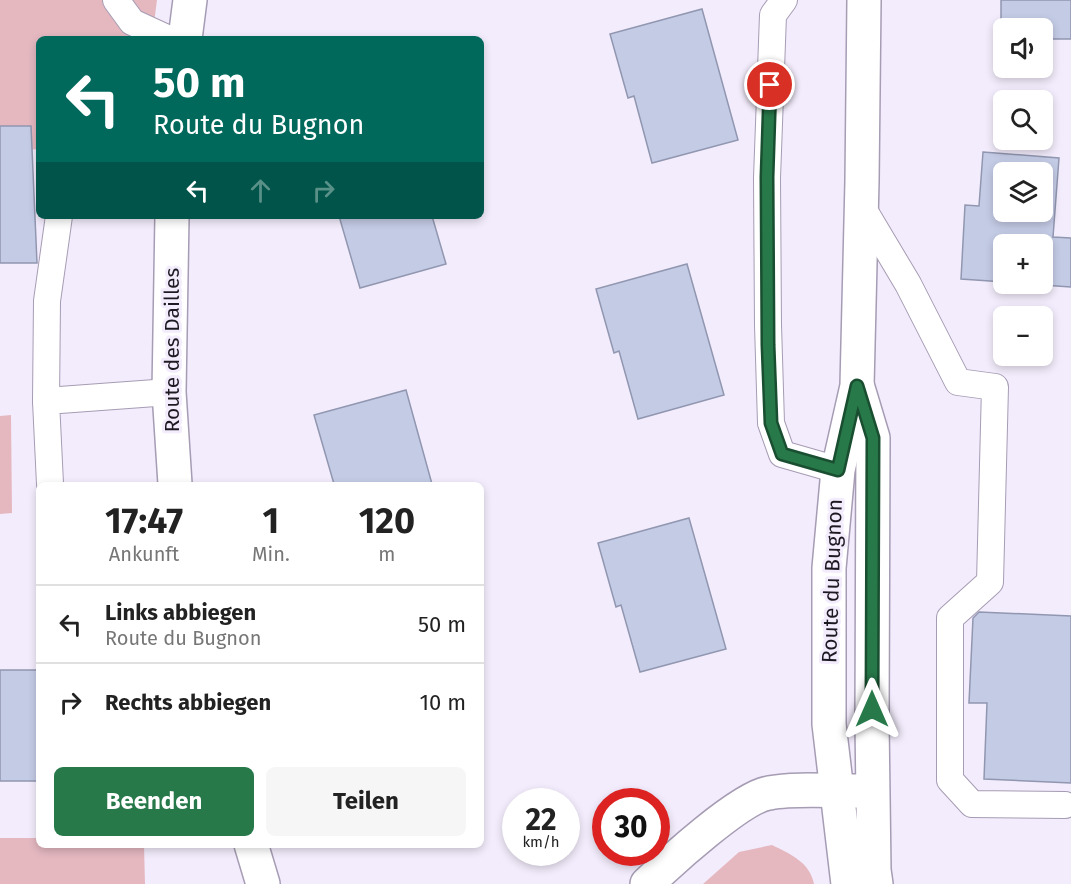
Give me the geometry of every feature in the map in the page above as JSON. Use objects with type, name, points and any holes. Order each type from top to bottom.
[{"type":"street","points":[[185,36],[189,0]]},
{"type":"street","name":"Route du Bugnon","points":[[848,884],[829,724],[830,568],[838,470],[857,386],[864,0]]},
{"type":"street","name":"Route des Dailles","points":[[172,219],[169,392],[175,482]]},
{"type":"street","name":"Route du Bugnon","points":[[857,386],[873,438],[872,722],[876,884]]},
{"type":"street","points":[[647,884],[675,858],[747,802],[767,793],[874,790]]},
{"type":"street","points":[[252,848],[263,884]]},
{"type":"lane","points":[[116,0],[132,22],[162,36]]},
{"type":"lane","points":[[784,0],[773,15],[767,177],[771,423],[782,454],[838,470]]},
{"type":"lane","points":[[862,207],[908,284],[958,382],[995,387],[990,582],[950,618],[950,780],[972,804],[1065,805]]},
{"type":"lane","points":[[50,482],[46,401],[47,301],[58,219]]},
{"type":"lane","points":[[46,401],[169,392]]},
{"type":"shaded area","points":[[0,0],[157,0],[152,36],[36,36],[36,149],[0,152]]},
{"type":"shaded area","points":[[11,415],[12,513],[0,514],[0,416]]},
{"type":"shaded area","points":[[0,838],[36,838],[36,848],[144,848],[145,884],[0,884]]},
{"type":"shaded area","points":[[772,845],[804,864],[814,884],[703,884],[739,852]]},
{"type":"building","points":[[1001,0],[1071,0],[1071,39],[1053,39],[1053,18],[1001,18]]},
{"type":"building","points":[[702,9],[738,140],[652,163],[634,96],[628,98],[610,34]]},
{"type":"building","points":[[0,126],[31,126],[37,263],[0,263]]},
{"type":"building","points":[[983,152],[1059,158],[1053,237],[1053,234],[993,234],[993,281],[961,279],[965,205],[979,206]]},
{"type":"building","points":[[340,219],[433,219],[446,264],[360,288]]},
{"type":"building","points":[[1053,237],[1071,238],[1071,287],[1053,286]]},
{"type":"building","points":[[687,264],[724,395],[638,419],[619,351],[614,353],[596,289]]},
{"type":"building","points":[[406,390],[431,482],[333,482],[314,415]]},
{"type":"building","points":[[689,518],[726,649],[640,672],[621,605],[616,607],[598,543]]},
{"type":"building","points":[[979,612],[1071,616],[1071,783],[984,779],[987,703],[969,703],[973,618]]},
{"type":"building","points":[[0,670],[36,670],[36,781],[0,781]]},
{"type":"route","points":[[770,85],[767,177],[771,423],[782,454],[838,470],[857,386],[873,438],[872,709]]}]
